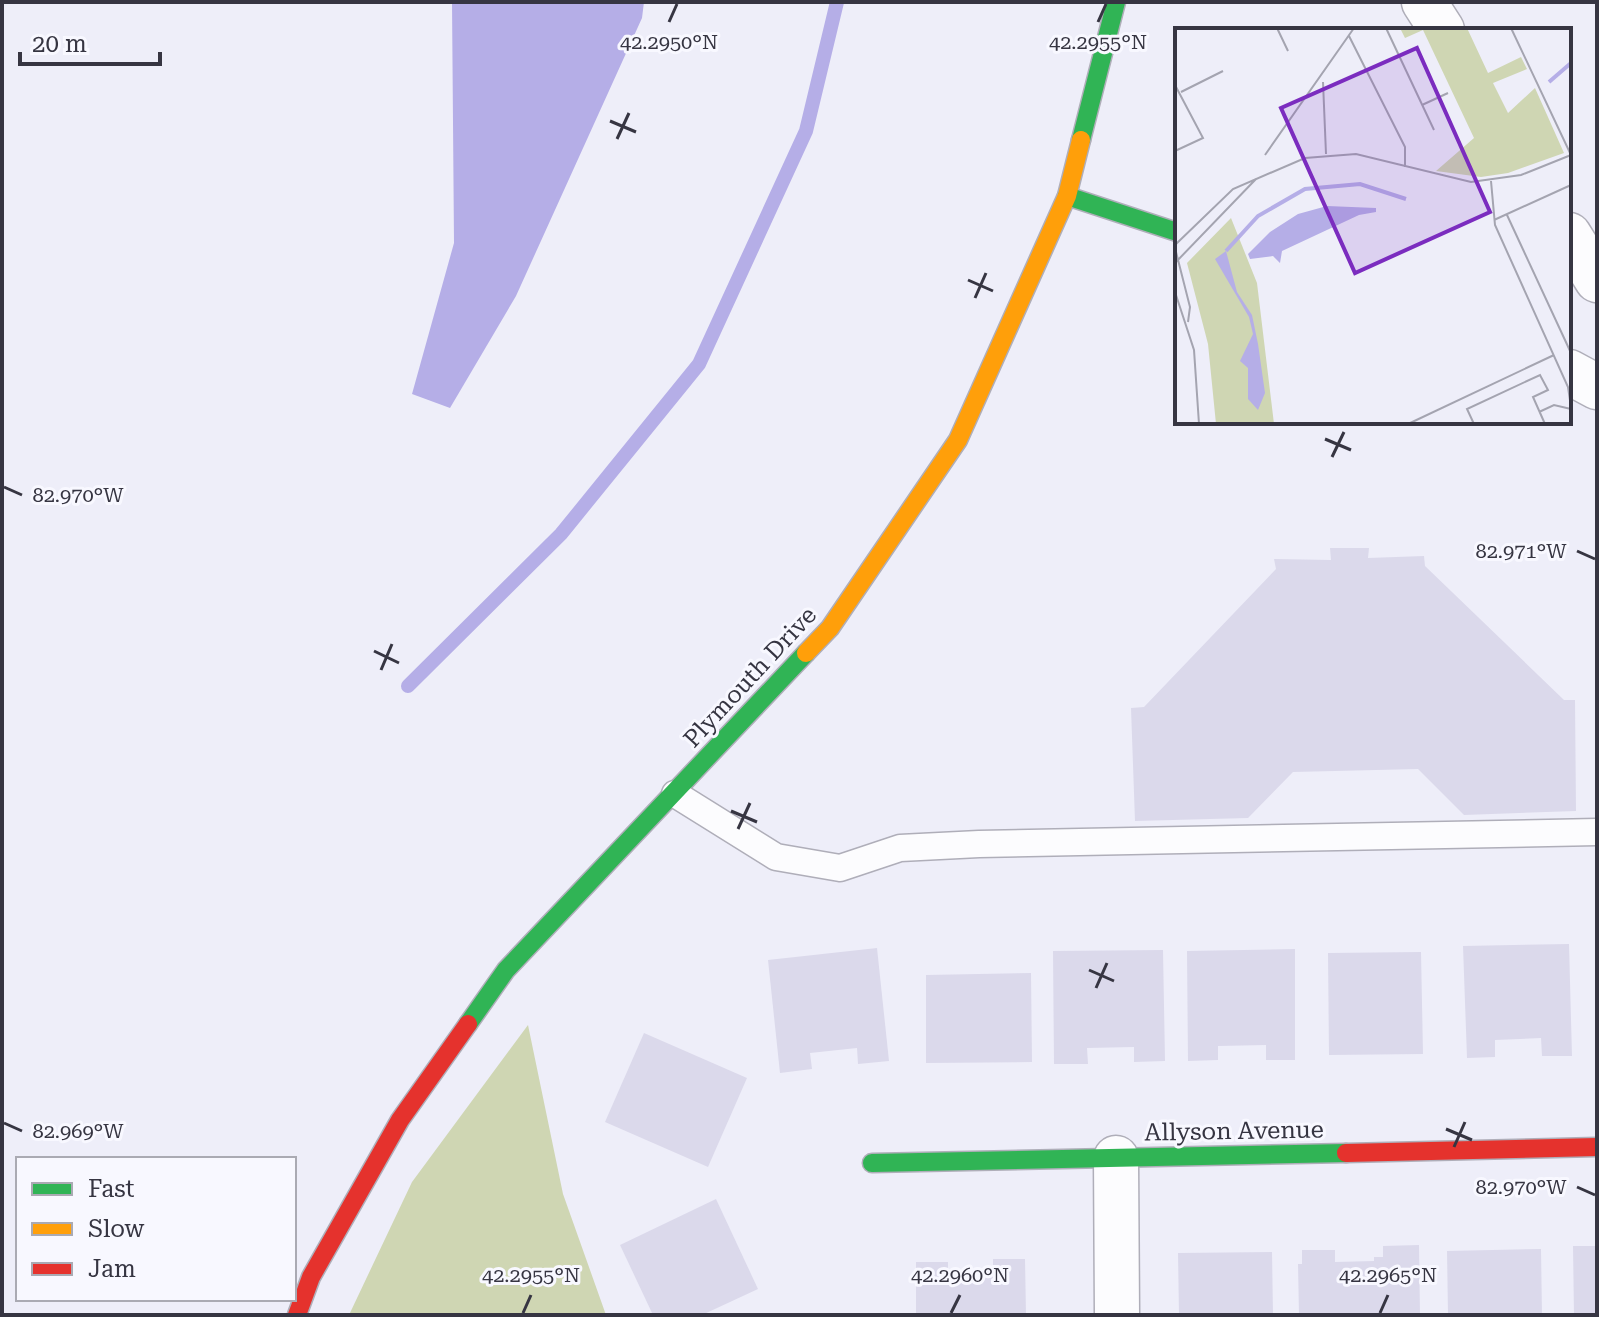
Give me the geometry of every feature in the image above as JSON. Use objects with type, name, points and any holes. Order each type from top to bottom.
[{"type":"street","name":"Plymouth Drive","points":[[297,1315],[311,1277],[400,1120],[506,970],[830,628],[958,440],[1067,196],[1116,2]]},
{"type":"street","points":[[1424,2],[1441,28]]},
{"type":"street","points":[[1067,196],[1175,231]]},
{"type":"street","points":[[1571,238],[1597,280]]},
{"type":"street","points":[[1571,373],[1597,387]]},
{"type":"street","name":"Allyson Avenue","points":[[872,1163],[1597,1147]]},
{"type":"street","points":[[1116,1158],[1117,1315]]},
{"type":"lane","points":[[675,794],[776,857],[840,868],[900,848],[979,844],[1597,832]]},
{"type":"green space","points":[[528,1025],[563,1194],[606,1315],[349,1315],[412,1182]]},
{"type":"shaded area","points":[[452,2],[644,2],[642,18],[516,296],[450,408],[412,394],[454,243]]},
{"type":"building","points":[[1330,548],[1369,548],[1368,558],[1424,556],[1425,566],[1564,700],[1575,700],[1576,811],[1464,815],[1418,769],[1293,772],[1248,818],[1135,821],[1131,708],[1144,707],[1276,569],[1274,559],[1331,560]]},
{"type":"building","points":[[1569,944],[1572,1056],[1542,1056],[1541,1038],[1495,1040],[1495,1057],[1467,1058],[1463,946]]},
{"type":"building","points":[[877,948],[889,1061],[858,1064],[857,1048],[810,1053],[812,1069],[780,1073],[768,960]]},
{"type":"building","points":[[1295,949],[1295,1060],[1266,1060],[1266,1045],[1218,1046],[1218,1060],[1188,1061],[1187,951]]},
{"type":"building","points":[[1163,950],[1165,1061],[1134,1062],[1134,1047],[1087,1048],[1088,1064],[1054,1064],[1053,951]]},
{"type":"building","points":[[1421,952],[1423,1054],[1329,1055],[1328,953]]},
{"type":"building","points":[[1031,973],[1032,1062],[926,1063],[926,975]]},
{"type":"building","points":[[644,1033],[747,1078],[708,1167],[605,1122]]},
{"type":"building","points":[[716,1199],[758,1289],[702,1315],[653,1315],[620,1245]]},
{"type":"building","points":[[1419,1245],[1420,1315],[1299,1315],[1298,1264],[1302,1264],[1302,1250],[1335,1250],[1335,1262],[1374,1261],[1374,1257],[1383,1257],[1383,1246]]},
{"type":"building","points":[[1573,1246],[1597,1246],[1597,1315],[1574,1315]]},
{"type":"building","points":[[1541,1249],[1542,1315],[1448,1315],[1447,1251]]},
{"type":"building","points":[[1272,1252],[1273,1315],[1179,1315],[1178,1253]]},
{"type":"building","points":[[993,1259],[1025,1259],[1026,1315],[916,1315],[916,1262],[948,1262],[948,1277],[993,1276]]},
{"type":"waterway","points":[[408,686],[561,534],[699,364],[806,131],[837,2]]},
{"type":"traffic: fast","points":[[1081,140],[1116,2]]},
{"type":"traffic: fast","points":[[1067,196],[1175,231]]},
{"type":"traffic: fast","points":[[468,1024],[506,970],[806,653]]},
{"type":"traffic: fast","points":[[872,1163],[1346,1153]]},
{"type":"traffic: slow","points":[[806,653],[830,628],[958,440],[1067,196],[1081,140]]},
{"type":"traffic: jam","points":[[297,1315],[311,1277],[400,1120],[468,1024]]},
{"type":"traffic: jam","points":[[1346,1153],[1597,1147]]}]
